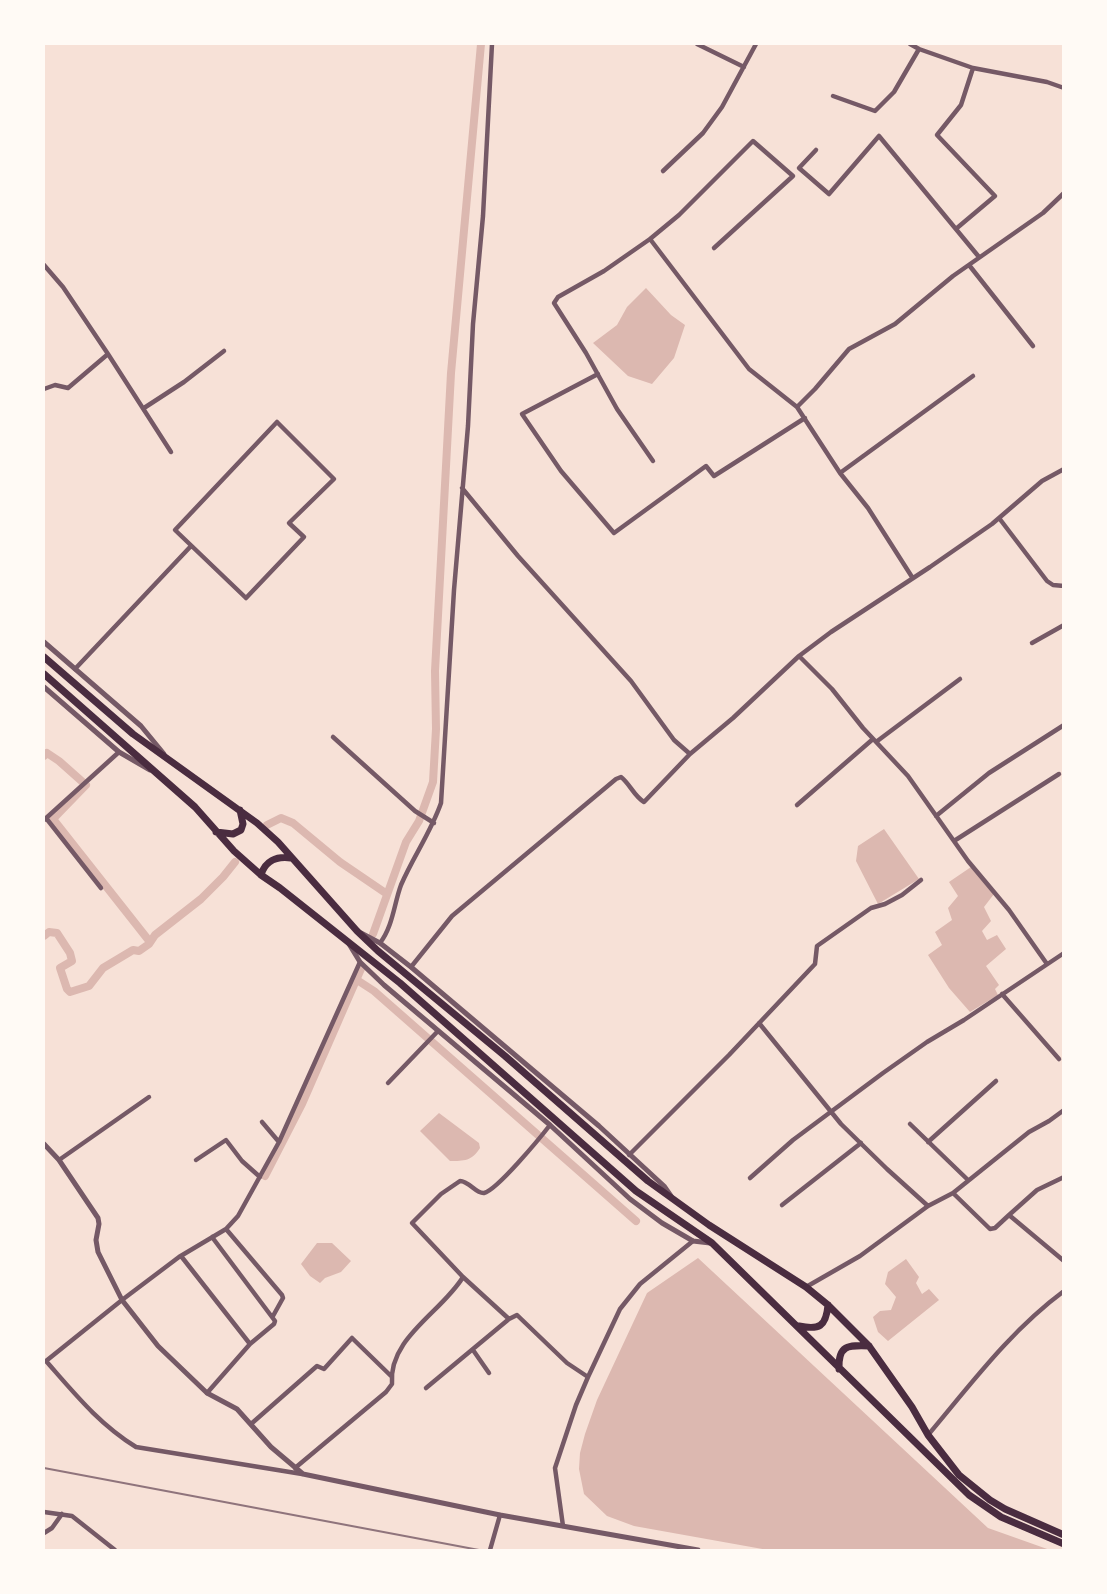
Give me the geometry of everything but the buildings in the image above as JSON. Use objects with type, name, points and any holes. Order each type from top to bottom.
[{"type":"main road","points":[[44,657],[133,734],[240,810],[278,842],[357,931],[378,951],[505,1056],[624,1161],[673,1200],[806,1287],[828,1305],[869,1346],[912,1407],[928,1435],[959,1475],[990,1500],[1047,1529],[1064,1535]]},
{"type":"main road","points":[[44,674],[195,807],[216,832],[261,875],[347,940],[445,1022],[636,1191],[712,1243],[969,1495],[1000,1518],[1064,1544]]},
{"type":"main road","points":[[216,832],[233,834],[241,830],[243,824],[240,810]]},
{"type":"main road","points":[[261,875],[264,867],[272,860],[283,857],[291,858]]},
{"type":"main road","points":[[798,1325],[813,1328],[822,1325],[826,1318],[828,1305]]},
{"type":"main road","points":[[839,1369],[840,1353],[844,1349],[850,1346],[869,1346]]},
{"type":"street","points":[[380,943],[386,935],[401,885],[441,803],[483,216],[492,44]]},
{"type":"street","points":[[697,44],[744,68]]},
{"type":"street","points":[[663,171],[703,133],[722,107],[756,44]]},
{"type":"street","points":[[910,44],[973,68],[1047,82],[1064,88]]},
{"type":"street","points":[[833,96],[875,111],[894,92],[920,49]]},
{"type":"street","points":[[957,228],[994,196],[936,135],[961,105],[973,68]]},
{"type":"street","points":[[816,150],[800,168],[829,194],[879,136],[980,257]]},
{"type":"street","points":[[653,461],[617,410],[598,374],[554,303],[558,297],[604,271],[679,216],[753,141],[793,176],[714,248]]},
{"type":"street","points":[[796,407],[815,390],[849,349],[895,324],[969,265],[1043,213],[1064,193]]},
{"type":"street","points":[[650,239],[749,369],[796,407],[805,418],[840,473],[868,508],[912,577]]},
{"type":"street","points":[[44,265],[63,287],[171,452]]},
{"type":"street","points":[[969,265],[1033,346]]},
{"type":"street","points":[[144,408],[184,382],[224,351]]},
{"type":"street","points":[[44,389],[55,385],[68,388],[108,354]]},
{"type":"street","points":[[598,374],[522,414],[561,471],[614,533],[706,466],[714,476],[805,418]]},
{"type":"street","points":[[840,473],[973,376]]},
{"type":"street","points":[[277,422],[334,480],[289,523],[304,537],[246,598],[191,546],[175,530],[277,422]]},
{"type":"street","points":[[411,967],[452,916],[616,779],[621,777],[625,780],[644,802],[690,754],[733,718],[799,656],[999,518],[1042,481],[1064,469]]},
{"type":"street","points":[[462,488],[518,556],[631,681],[675,740],[690,754]]},
{"type":"street","points":[[999,518],[1047,580],[1053,585],[1064,586]]},
{"type":"street","points":[[75,669],[191,546]]},
{"type":"street","points":[[1032,643],[1064,625]]},
{"type":"street","points":[[44,642],[141,726],[169,760]]},
{"type":"street","points":[[799,656],[908,776],[1047,964]]},
{"type":"street","points":[[797,805],[874,741],[960,679]]},
{"type":"street","points":[[44,687],[118,752],[156,774]]},
{"type":"street","points":[[936,816],[989,773],[1064,724]]},
{"type":"street","points":[[333,737],[415,811],[433,823]]},
{"type":"street","points":[[101,888],[45,819],[118,752]]},
{"type":"street","points":[[954,841],[1059,774]]},
{"type":"street","points":[[629,1155],[814,964],[817,946],[871,908],[902,895],[921,880]]},
{"type":"street","points":[[357,931],[380,943],[411,967],[599,1126],[664,1186],[673,1200]]},
{"type":"street","points":[[347,940],[360,962],[436,1032],[550,1125],[630,1199],[662,1223],[693,1241],[712,1243]]},
{"type":"street","points":[[750,1178],[793,1140],[927,1042],[1064,953]]},
{"type":"street","points":[[360,962],[279,1142],[238,1216],[226,1229],[181,1256],[122,1300],[45,1363],[91,1413],[113,1433],[136,1447],[306,1475],[500,1515],[698,1551]]},
{"type":"street","points":[[1002,994],[1059,1059]]},
{"type":"street","points":[[759,1023],[831,1111],[861,1143],[928,1206]]},
{"type":"street","points":[[388,1083],[436,1032]]},
{"type":"street","points":[[928,1142],[996,1081]]},
{"type":"street","points":[[59,1160],[149,1097]]},
{"type":"street","points":[[806,1287],[860,1256],[928,1206],[953,1193],[1029,1132],[1064,1110]]},
{"type":"street","points":[[262,1122],[279,1142]]},
{"type":"street","points":[[910,1124],[968,1180]]},
{"type":"street","points":[[509,1319],[463,1277],[412,1223],[441,1194],[460,1181],[467,1181],[479,1192],[485,1193],[491,1189],[514,1168],[550,1125]]},
{"type":"street","points":[[196,1160],[226,1140],[242,1161],[260,1178]]},
{"type":"street","points":[[782,1205],[861,1143]]},
{"type":"street","points":[[44,1144],[59,1160],[98,1218],[96,1240],[98,1252],[122,1300],[158,1346],[207,1393],[237,1409],[271,1447],[306,1475]]},
{"type":"street","points":[[953,1193],[990,1229],[995,1228],[1037,1190],[1064,1177]]},
{"type":"street","points":[[1009,1215],[1064,1262]]},
{"type":"street","points":[[226,1229],[282,1294],[283,1298],[273,1316]]},
{"type":"street","points":[[207,1393],[250,1344],[274,1324],[273,1316],[212,1237]]},
{"type":"street","points":[[563,1526],[555,1468],[588,1377],[620,1309],[640,1284],[693,1241]]},
{"type":"street","points":[[181,1256],[250,1344]]},
{"type":"street","points":[[295,1468],[386,1392],[392,1384],[391,1376],[401,1348],[416,1328],[455,1291],[463,1277]]},
{"type":"street","points":[[928,1435],[1009,1338],[1036,1311],[1064,1291]]},
{"type":"street","points":[[426,1388],[515,1315],[519,1316],[567,1363],[588,1377]]},
{"type":"street","points":[[251,1424],[317,1366],[324,1369],[352,1338],[391,1376]]},
{"type":"street","points":[[473,1350],[489,1373]]},
{"type":"street","points":[[44,1512],[72,1516],[116,1551]]},
{"type":"street","points":[[44,1533],[52,1528],[62,1514]]},
{"type":"street","points":[[490,1551],[500,1515]]},
{"type":"shaded area","points":[[646,288],[671,315],[685,325],[674,358],[652,384],[628,376],[593,343],[617,325],[627,307]]},
{"type":"shaded area","points":[[884,829],[919,879],[878,904],[856,861],[858,846]]},
{"type":"shaded area","points":[[971,867],[994,894],[984,907],[991,921],[982,931],[987,940],[997,935],[1006,949],[986,966],[999,985],[995,989],[998,995],[970,1012],[949,988],[928,955],[942,945],[935,932],[952,920],[948,908],[958,896],[949,882]]},
{"type":"shaded area","points":[[439,1113],[479,1143],[480,1148],[474,1156],[464,1160],[450,1161],[420,1131]]},
{"type":"shaded area","points":[[317,1243],[332,1243],[351,1261],[341,1272],[325,1278],[320,1283],[310,1276],[301,1264]]},
{"type":"shaded area","points":[[698,1258],[988,1528],[1050,1550],[768,1550],[634,1526],[607,1516],[584,1494],[579,1469],[585,1434],[597,1400],[647,1293]]},
{"type":"shaded area","points":[[906,1259],[919,1277],[916,1283],[922,1294],[929,1289],[939,1300],[888,1341],[878,1332],[873,1317],[880,1311],[891,1310],[896,1297],[885,1284],[888,1272]]},
{"type":"waterway","points":[[373,934],[406,842],[419,821],[433,782],[436,729],[435,671],[451,373],[481,44]]},
{"type":"waterway","points":[[44,756],[47,753],[59,761],[86,785],[53,819],[150,942]]},
{"type":"waterway","points":[[267,825],[281,818],[293,823],[340,862],[387,894]]},
{"type":"waterway","points":[[44,936],[49,932],[57,933],[70,953],[72,961],[60,968],[67,989],[70,992],[89,986],[103,968],[133,950],[139,951],[149,944],[155,935],[201,899],[235,862]]},
{"type":"waterway","points":[[265,1176],[302,1104],[361,969]]},
{"type":"waterway","points":[[357,980],[374,991],[636,1221]]},
{"type":"railway","points":[[44,1468],[479,1550]]}]
